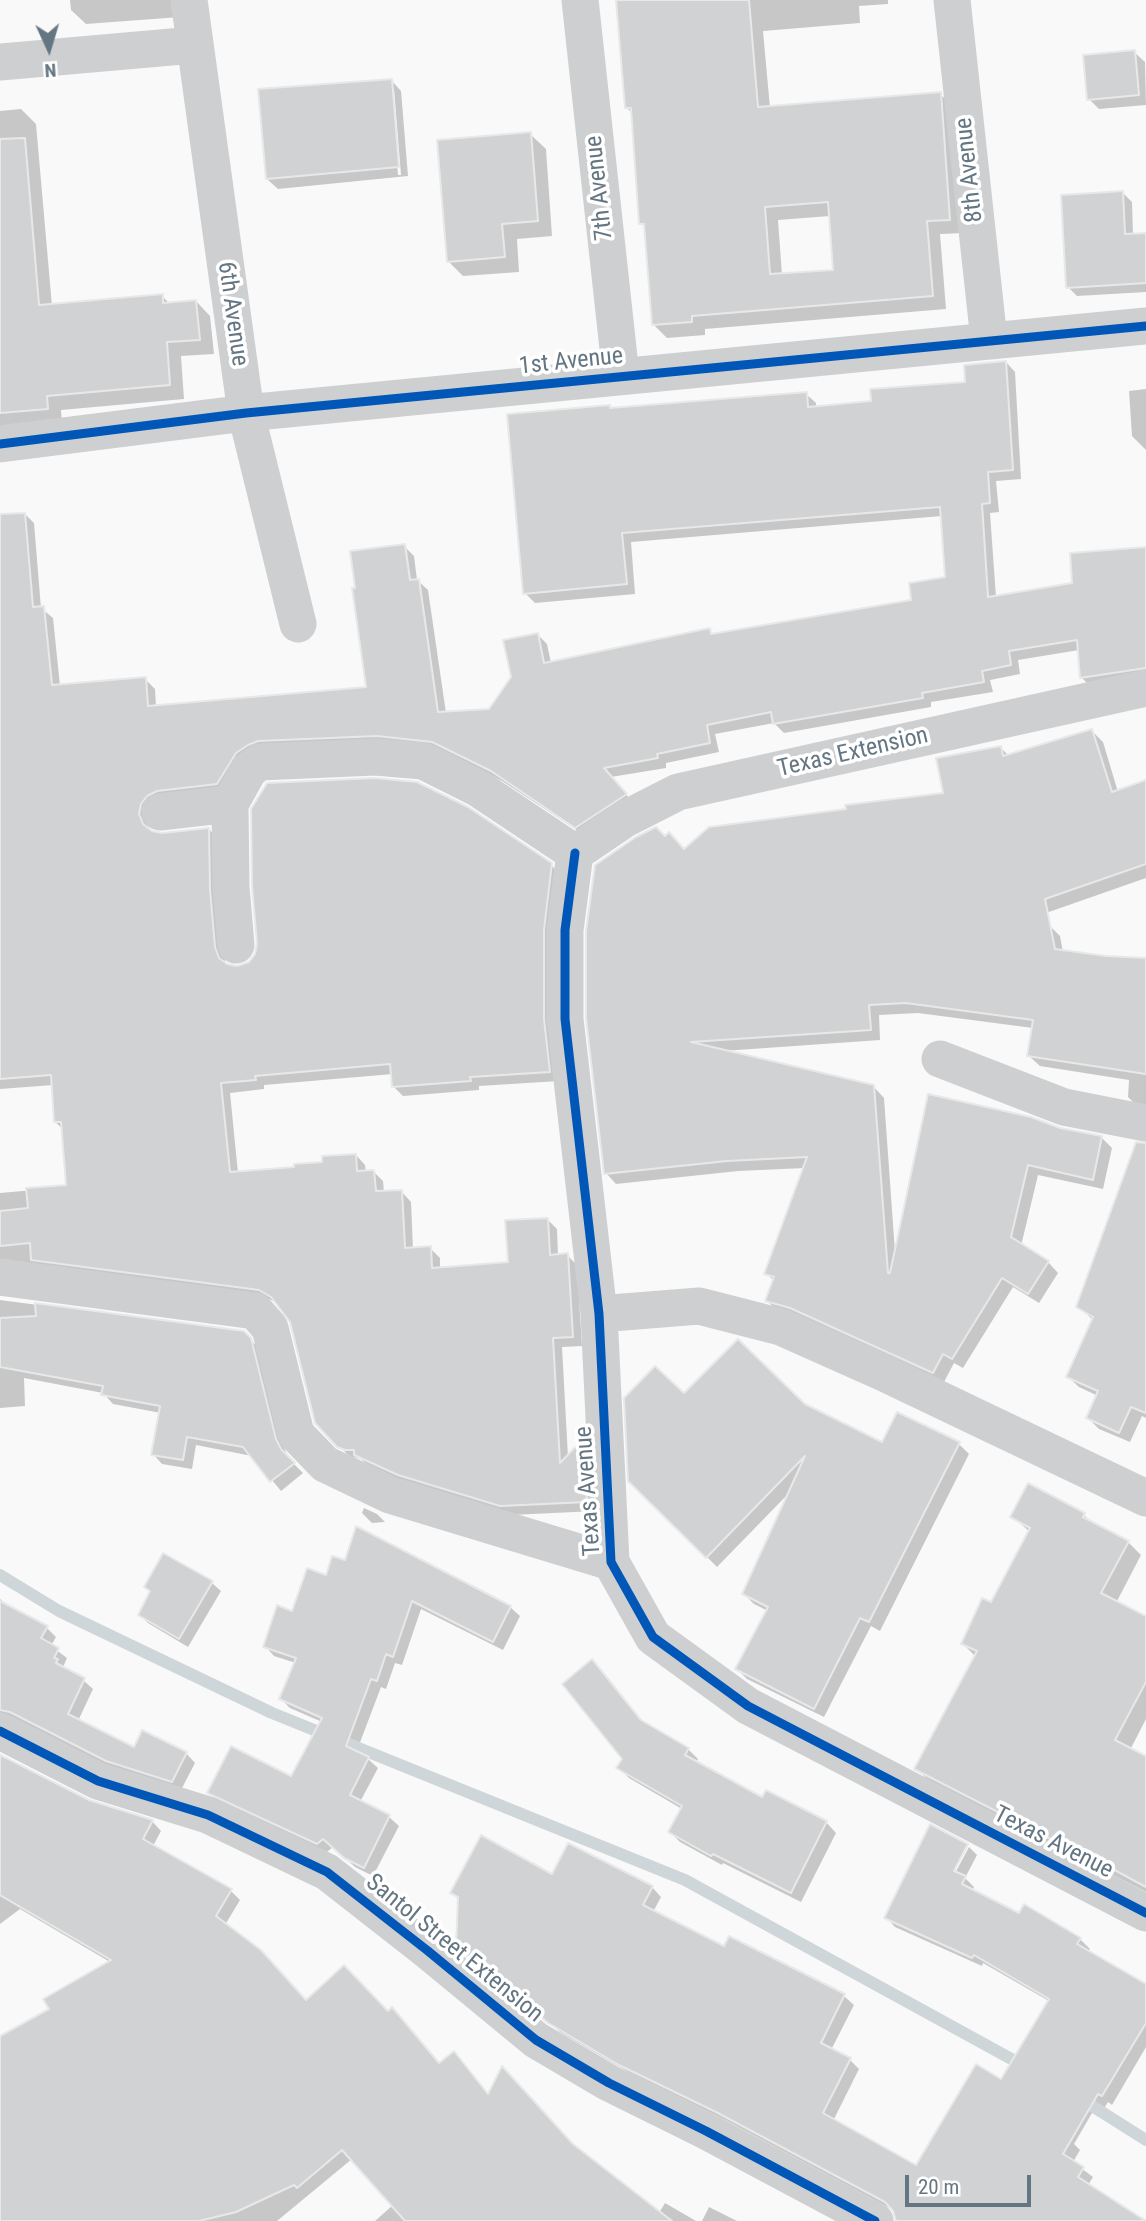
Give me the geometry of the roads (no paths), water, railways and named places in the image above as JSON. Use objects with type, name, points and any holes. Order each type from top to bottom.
[{"type":"street","name":"6th Avenue","points":[[189,0],[246,413],[298,624]]},
{"type":"street","name":"7th Avenue","points":[[580,0],[621,376]]},
{"type":"street","name":"8th Avenue","points":[[952,0],[989,340]]},
{"type":"street","points":[[0,62],[194,45]]},
{"type":"street","name":"1st Avenue","points":[[0,444],[246,413],[1146,326]]},
{"type":"street","name":"Texas Extension","points":[[575,853],[625,819],[678,792],[1146,688]]},
{"type":"street","points":[[236,945],[231,887],[230,804],[249,770],[260,762],[375,757],[423,761],[479,789],[575,853]]},
{"type":"street","points":[[160,812],[230,804]]},
{"type":"street","name":"Texas Avenue","points":[[575,853],[565,929],[565,1019],[599,1314],[611,1562],[653,1637],[748,1706],[1146,1913]]},
{"type":"street","points":[[940,1059],[1064,1107],[1146,1123]]},
{"type":"street","points":[[0,1277],[256,1311],[270,1328],[296,1434],[324,1464],[390,1495],[611,1562]]},
{"type":"street","points":[[599,1314],[699,1306],[781,1327],[1146,1498]]},
{"type":"street","name":"Santol Street Extension","points":[[0,1731],[99,1780],[208,1815],[327,1872],[536,2040],[609,2083],[718,2137],[875,2221]]},
{"type":"waterway","points":[[0,1575],[59,1611],[272,1713],[685,1880],[1026,2067]]},
{"type":"waterway","points":[[1078,2097],[1146,2140]]}]
